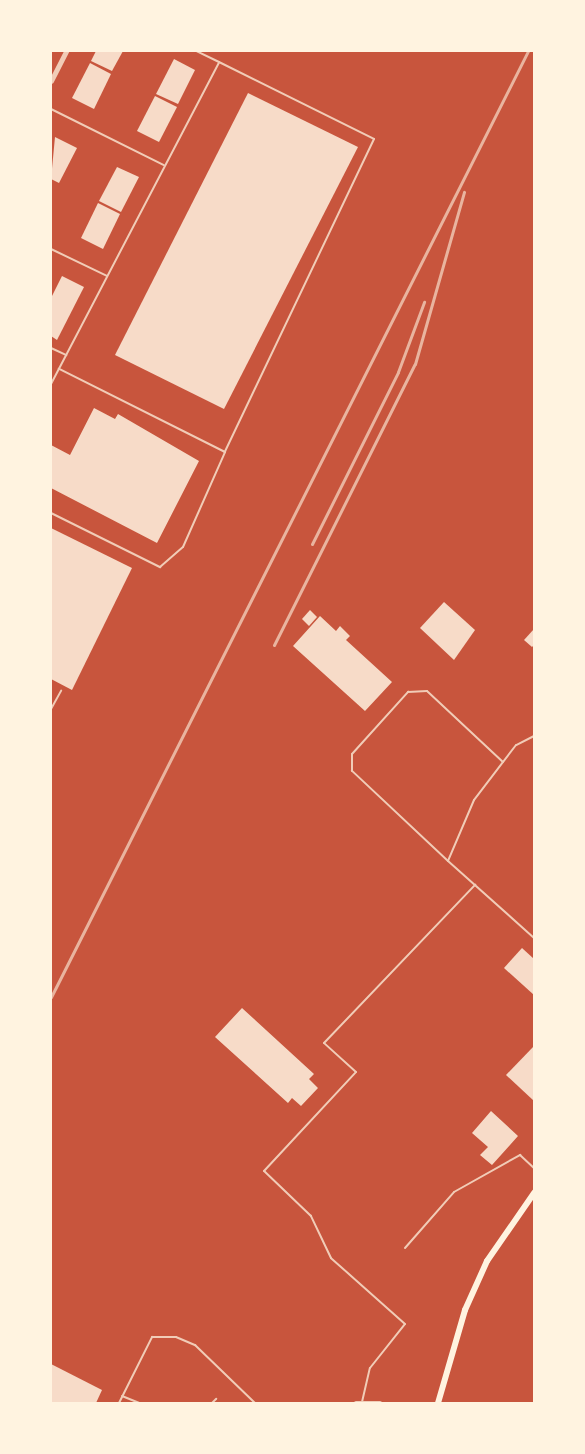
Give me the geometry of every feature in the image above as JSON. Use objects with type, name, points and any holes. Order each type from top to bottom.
[{"type":"main road","points":[[438,1403],[465,1310],[487,1261],[534,1193]]},
{"type":"street","points":[[51,81],[66,51]]},
{"type":"street","points":[[359,1402],[380,1403]]},
{"type":"lane","points":[[51,513],[160,567],[183,547],[225,452],[374,139],[196,51]]},
{"type":"lane","points":[[51,384],[219,62]]},
{"type":"lane","points":[[51,109],[165,166]]},
{"type":"lane","points":[[51,249],[107,276]]},
{"type":"lane","points":[[51,348],[66,355]]},
{"type":"lane","points":[[59,369],[225,452]]},
{"type":"lane","points":[[51,710],[61,691]]},
{"type":"lane","points":[[503,762],[427,692],[408,692],[351,754],[352,771],[534,938]]},
{"type":"lane","points":[[448,861],[474,800],[516,745],[534,736]]},
{"type":"lane","points":[[359,1402],[370,1368],[405,1324],[331,1258],[311,1216],[264,1171],[356,1071],[324,1043],[475,885]]},
{"type":"lane","points":[[405,1248],[454,1192],[520,1155],[534,1168]]},
{"type":"lane","points":[[119,1403],[152,1337],[176,1336],[195,1346],[255,1403]]},
{"type":"lane","points":[[122,1396],[139,1403]]},
{"type":"lane","points":[[212,1403],[216,1399]]},
{"type":"building","points":[[96,51],[123,51],[112,71],[91,61]]},
{"type":"building","points":[[174,59],[195,70],[178,104],[156,94]]},
{"type":"building","points":[[90,63],[111,74],[94,109],[72,98]]},
{"type":"building","points":[[248,93],[358,147],[224,409],[115,355]]},
{"type":"building","points":[[155,96],[177,107],[159,142],[137,131]]},
{"type":"building","points":[[55,137],[77,148],[59,183],[51,179]]},
{"type":"building","points":[[117,167],[139,177],[121,212],[99,201]]},
{"type":"building","points":[[98,203],[120,214],[103,249],[81,238]]},
{"type":"building","points":[[62,276],[84,287],[57,340],[51,336],[51,298]]},
{"type":"building","points":[[94,408],[115,419],[118,414],[199,461],[157,543],[51,488],[51,445],[70,455]]},
{"type":"building","points":[[51,528],[132,568],[72,690],[51,679]]},
{"type":"building","points":[[444,602],[475,630],[454,660],[420,628]]},
{"type":"building","points":[[310,610],[317,617],[309,626],[302,619]]},
{"type":"building","points":[[320,616],[336,631],[340,626],[350,636],[346,640],[392,682],[365,711],[293,646]]},
{"type":"building","points":[[534,629],[534,645],[532,647],[524,640]]},
{"type":"building","points":[[522,948],[534,959],[534,995],[504,968]]},
{"type":"building","points":[[242,1008],[314,1074],[309,1079],[318,1088],[301,1106],[292,1098],[288,1103],[215,1037]]},
{"type":"building","points":[[534,1046],[534,1101],[506,1075]]},
{"type":"building","points":[[491,1111],[518,1136],[492,1165],[480,1155],[488,1147],[472,1133]]},
{"type":"building","points":[[51,1364],[102,1390],[96,1403],[51,1403]]},
{"type":"railway","points":[[51,997],[528,51]]},
{"type":"railway","points":[[274,645],[415,364],[464,192]]},
{"type":"railway","points":[[312,544],[398,372],[424,302]]}]
